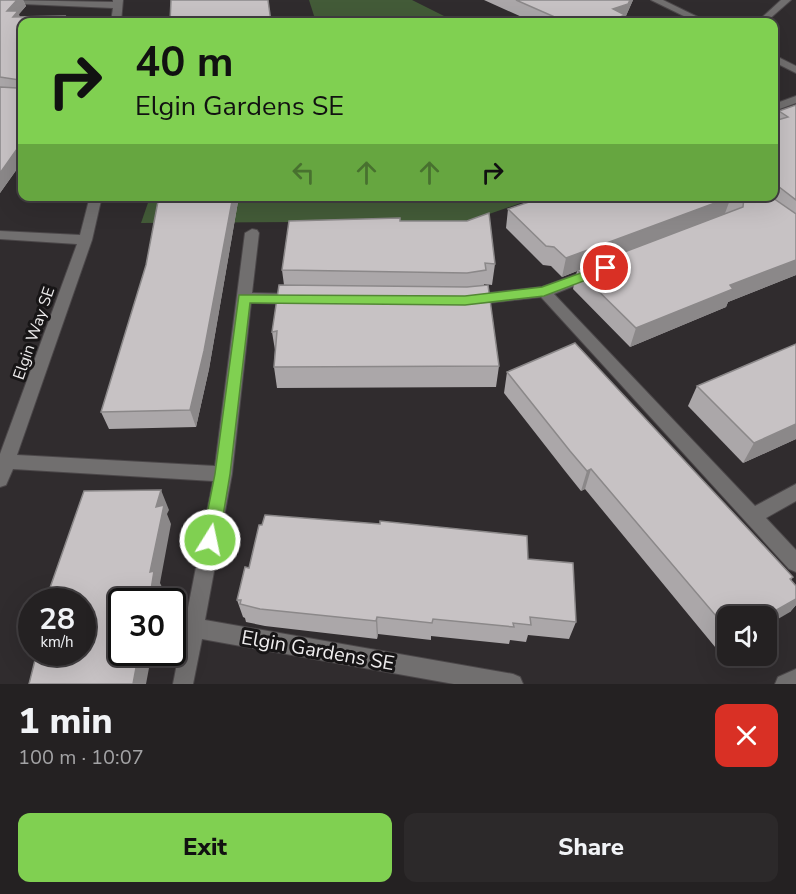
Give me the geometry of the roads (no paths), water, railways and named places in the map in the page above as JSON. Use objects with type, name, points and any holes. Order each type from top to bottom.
[{"type":"street","points":[[0,0],[118,2],[116,18]]},
{"type":"street","points":[[656,0],[694,18]]},
{"type":"street","points":[[766,18],[786,0]]},
{"type":"street","points":[[778,60],[796,70]]},
{"type":"street","points":[[778,106],[796,99]]},
{"type":"street","name":"Elgin Way SE","points":[[0,480],[4,461],[85,240],[95,201]]},
{"type":"street","points":[[183,684],[223,474],[252,233]]},
{"type":"street","points":[[0,235],[85,240]]},
{"type":"street","points":[[454,301],[544,292],[609,267]]},
{"type":"street","points":[[544,292],[796,563]]},
{"type":"street","points":[[244,298],[314,299]]},
{"type":"street","points":[[4,461],[223,474]]},
{"type":"street","points":[[753,516],[796,492]]},
{"type":"street","name":"Elgin Gardens SE","points":[[194,628],[513,684]]},
{"type":"street","points":[[785,684],[796,679]]}]
